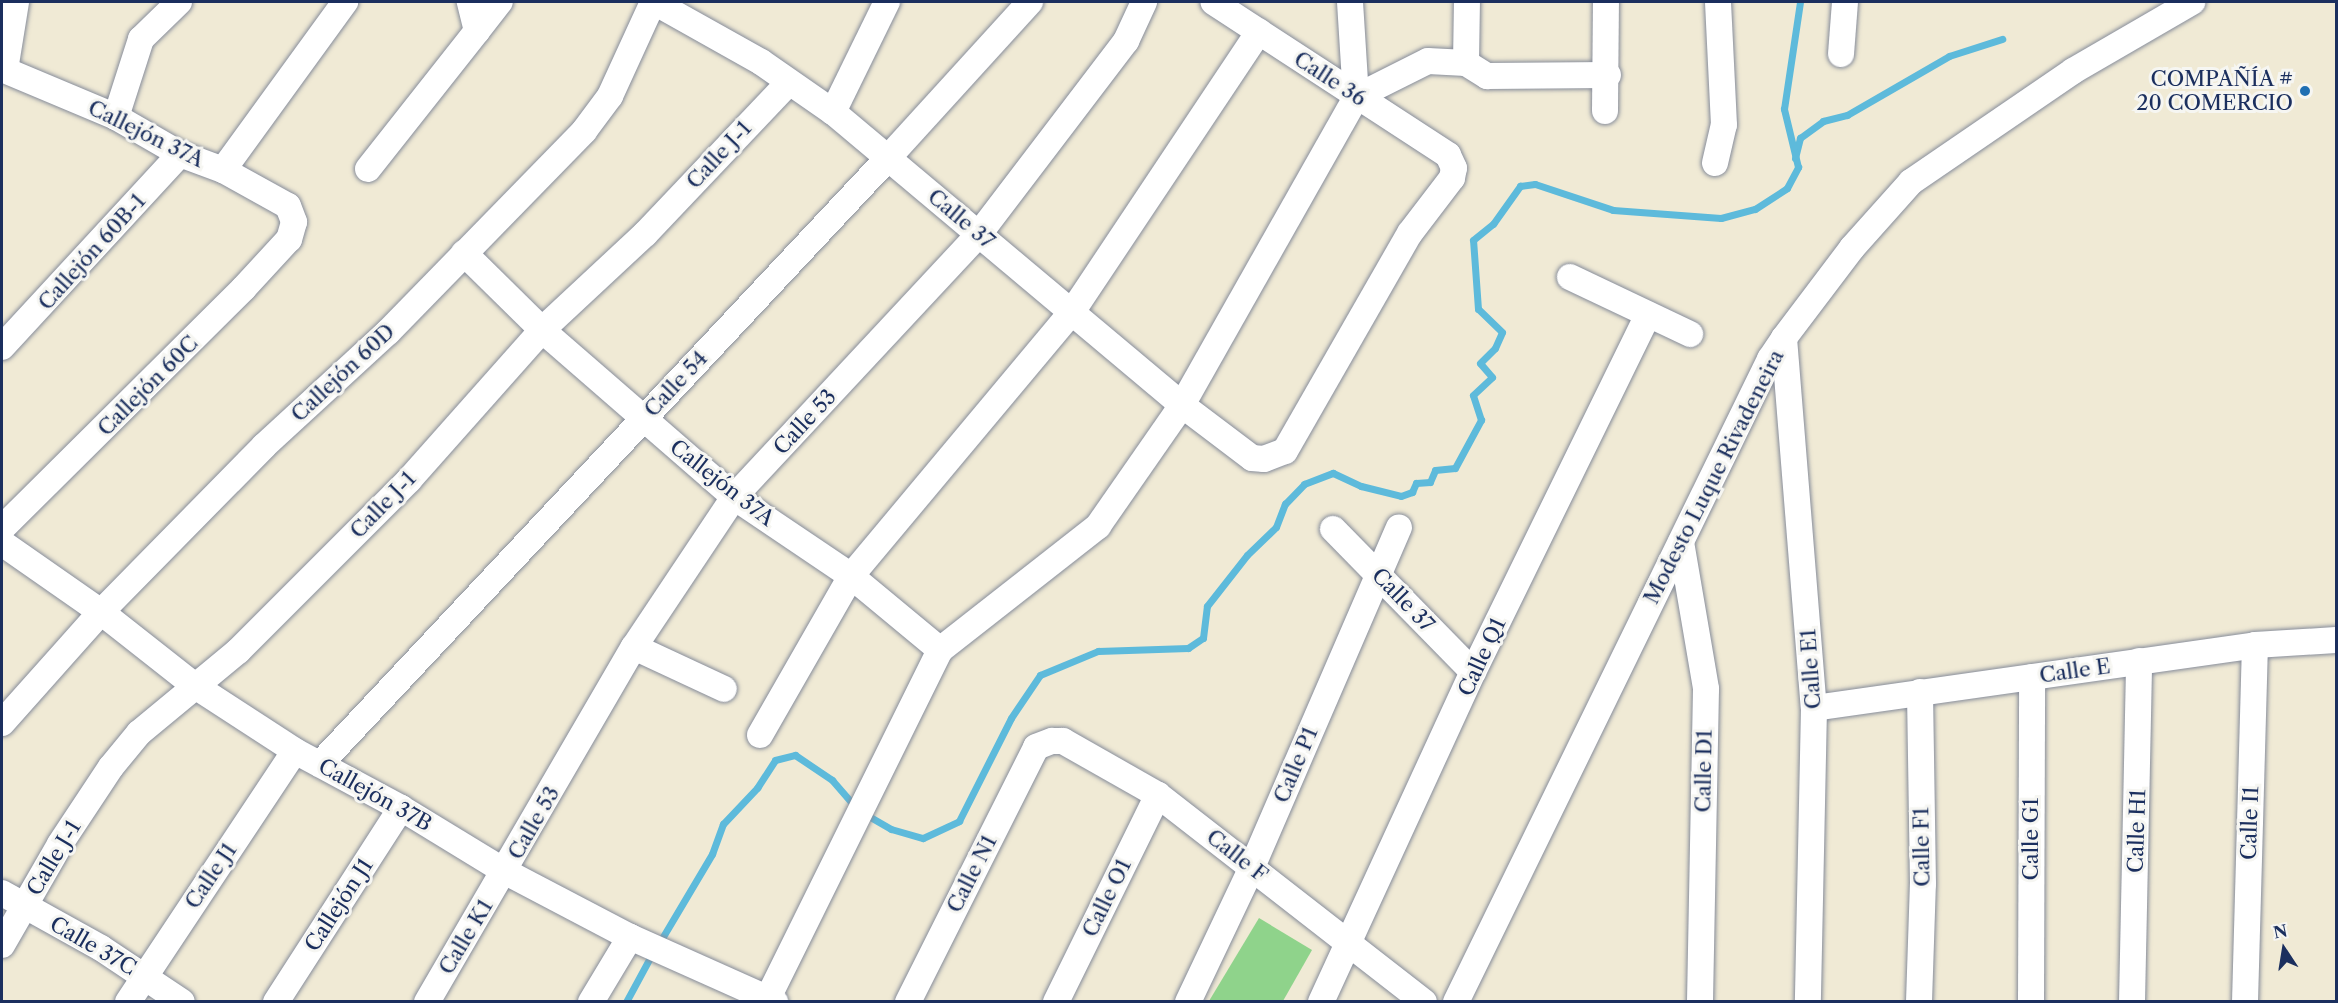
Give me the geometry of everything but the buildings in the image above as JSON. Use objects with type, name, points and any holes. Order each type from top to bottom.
[{"type":"street","points":[[3,70],[16,2]]},
{"type":"street","points":[[116,117],[141,39],[179,2]]},
{"type":"street","points":[[223,170],[345,2]]},
{"type":"street","points":[[470,2],[477,32]]},
{"type":"street","points":[[368,169],[500,2]]},
{"type":"street","name":"Calle 37","points":[[654,2],[789,82],[833,112],[1182,405],[1252,458]]},
{"type":"street","name":"Callejón 60D","points":[[2,723],[101,612],[264,446],[388,332],[584,131],[609,96],[654,2]]},
{"type":"street","points":[[833,112],[887,2]]},
{"type":"street","name":"Calle 54","points":[[320,764],[888,158],[1030,2]]},
{"type":"street","name":"Calle 53","points":[[506,872],[633,647],[734,497],[979,234],[1126,41],[1144,2]]},
{"type":"street","name":"Calle 36","points":[[1213,2],[1448,155],[1454,168],[1452,178],[1410,233],[1285,451],[1275,458],[1252,458]]},
{"type":"street","points":[[770,1000],[940,650],[1098,526],[1182,405],[1356,97],[1350,2]]},
{"type":"street","points":[[1466,63],[1467,2]]},
{"type":"street","points":[[1605,111],[1608,75],[1606,2]]},
{"type":"street","points":[[1715,163],[1724,125],[1718,2]]},
{"type":"street","points":[[1841,54],[1845,2]]},
{"type":"street","name":"Modesto Luque Rivadeneira","points":[[1456,1002],[1770,359],[1784,338],[1852,248],[1911,182],[2073,71],[2188,3]]},
{"type":"street","points":[[760,735],[851,576],[1071,312],[1259,32]]},
{"type":"street","points":[[1356,97],[1428,62],[1466,63],[1487,76],[1608,75]]},
{"type":"street","name":"Callejón 37A","points":[[3,70],[116,117],[180,154],[223,170],[288,206],[294,222],[289,239]]},
{"type":"street","name":"Calle J-1","points":[[2,945],[60,844],[111,767],[139,733],[238,651],[409,480],[542,330],[645,234],[789,82]]},
{"type":"street","name":"Callejón 60B-1","points":[[2,347],[180,154]]},
{"type":"street","name":"Callejón 60C","points":[[2,528],[102,433],[289,239]]},
{"type":"street","name":"Callejón 37A","points":[[464,253],[542,330],[642,420],[734,497],[851,576],[940,650]]},
{"type":"street","points":[[1570,278],[1690,334]]},
{"type":"street","name":"Calle Q1","points":[[1321,1002],[1350,944],[1473,672],[1648,314]]},
{"type":"street","name":"Calle E1","points":[[1784,338],[1814,708],[1808,1002]]},
{"type":"street","name":"Calle P1","points":[[1188,1002],[1252,867],[1399,527]]},
{"type":"street","name":"Calle 37","points":[[1333,529],[1473,672]]},
{"type":"street","name":"Calle D1","points":[[1681,542],[1706,689],[1700,1002]]},
{"type":"street","name":"Callejón 37B","points":[[2,543],[101,612],[195,686],[295,751],[401,808],[506,872],[630,937],[770,1000]]},
{"type":"street","name":"Calle E","points":[[1814,708],[2255,645],[2337,640]]},
{"type":"street","name":"Calle I1","points":[[2245,1002],[2255,645]]},
{"type":"street","points":[[633,647],[724,689]]},
{"type":"street","name":"Calle H1","points":[[2132,1002],[2139,661]]},
{"type":"street","name":"Calle G1","points":[[2031,1002],[2032,677]]},
{"type":"street","name":"Calle F1","points":[[1919,1002],[1923,884],[1920,693]]},
{"type":"street","name":"Calle F","points":[[1036,747],[1043,742],[1063,741],[1158,795],[1424,1002]]},
{"type":"street","name":"Calle N1","points":[[908,1002],[1036,747]]},
{"type":"street","name":"Calle J1","points":[[128,1002],[295,751]]},
{"type":"street","name":"Calle O1","points":[[1056,1002],[1158,795]]},
{"type":"street","name":"Callejón J1","points":[[276,1002],[401,808]]},
{"type":"street","name":"Calle K1","points":[[427,1002],[506,872]]},
{"type":"street","name":"Calle 37C","points":[[2,893],[24,909],[70,930],[144,975],[182,1002]]},
{"type":"street","points":[[591,1002],[630,937]]},
{"type":"green space","points":[[1259,918],[1312,950],[1283,1001],[1209,1001]]},
{"type":"waterway","points":[[865,814],[891,829],[923,838],[959,821],[1011,718],[1040,675],[1098,651],[1188,648],[1203,638],[1207,606],[1247,555],[1276,527],[1285,504],[1304,484],[1333,473],[1361,486],[1401,496],[1412,492],[1416,483],[1430,482],[1435,470],[1455,468],[1481,420],[1473,395],[1492,377],[1480,363],[1495,348],[1502,332],[1478,309],[1473,240],[1493,224],[1520,186],[1535,184],[1613,210],[1721,218],[1755,209],[1787,188],[1798,167],[1784,109],[1800,2]]},
{"type":"waterway","points":[[1795,158],[1800,138],[1823,121],[1847,115],[1949,56],[2002,39]]},
{"type":"waterway","points":[[658,945],[712,854],[723,824],[757,788],[775,760],[795,755],[832,780],[856,808]]},
{"type":"waterway","points":[[626,1002],[652,954]]},
{"type":"place","name":"COMPAÑÍA # 20 COMERCIO","points":[[2305,91]]}]
